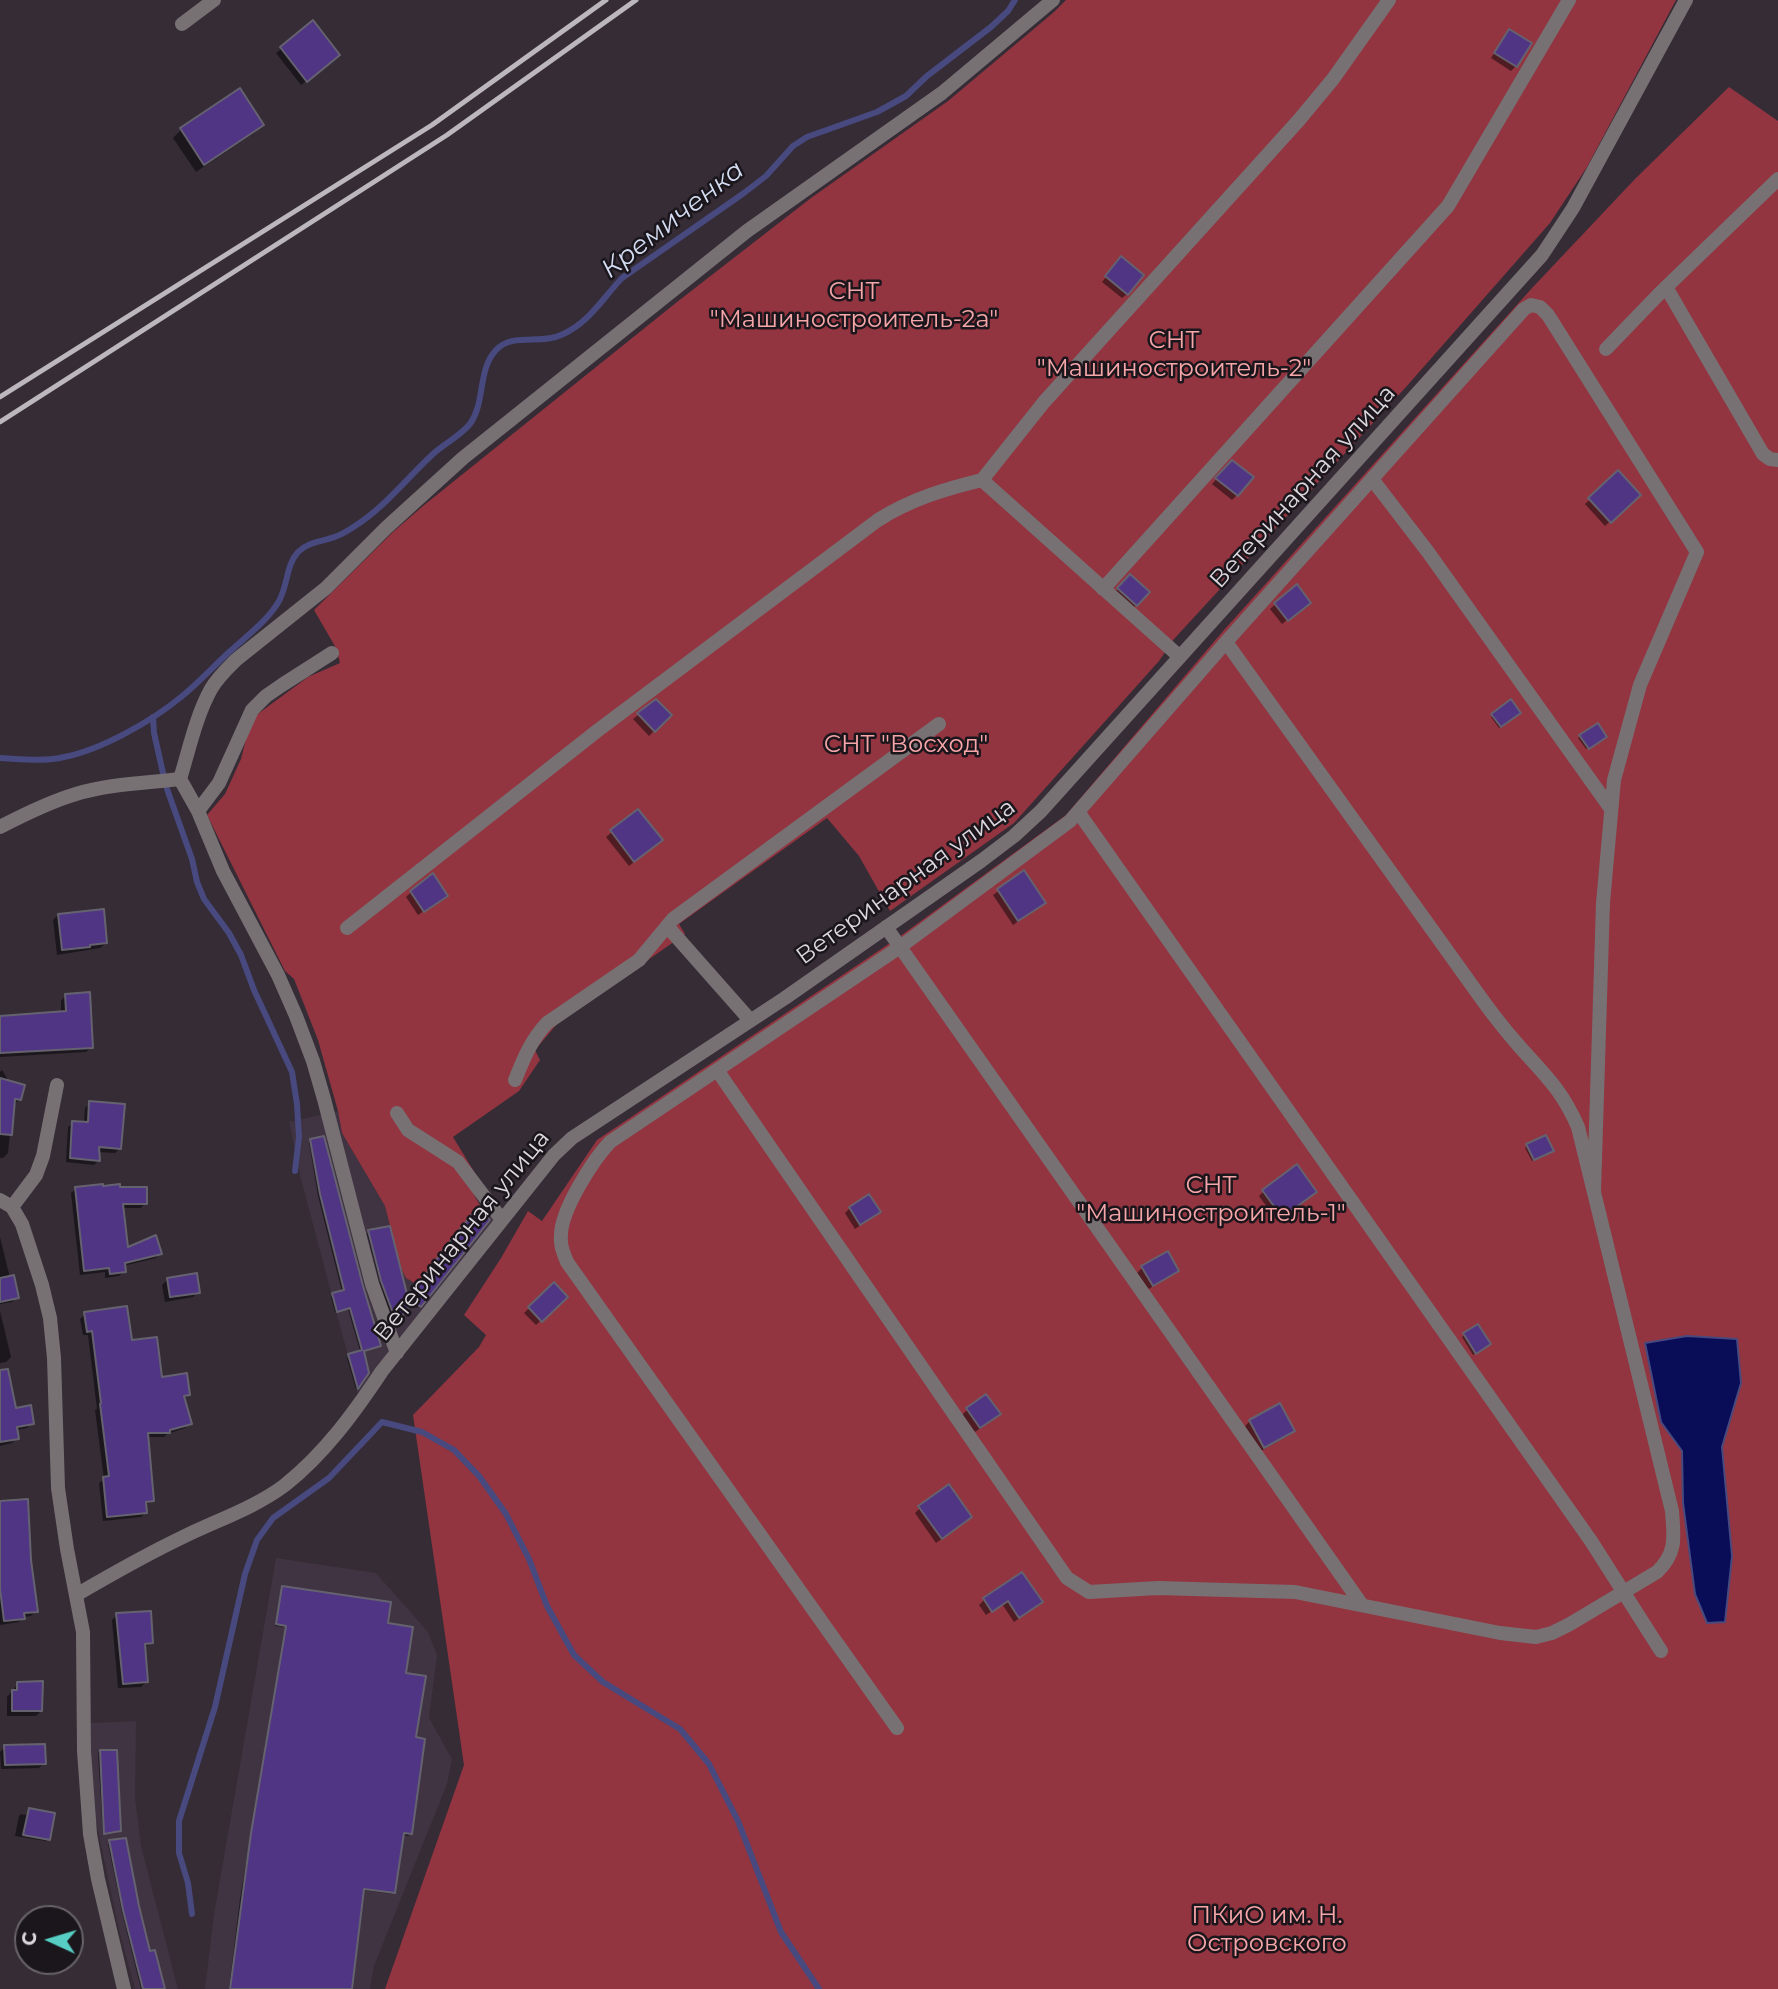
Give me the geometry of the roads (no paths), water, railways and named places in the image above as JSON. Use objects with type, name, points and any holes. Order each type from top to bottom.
[{"type":"street","points":[[182,24],[214,0]]},
{"type":"street","points":[[397,1353],[372,1284],[309,1050],[278,975],[223,871],[198,811],[180,779],[212,687],[224,671],[326,588],[436,482],[747,231],[921,109],[975,68],[1053,0]]},
{"type":"street","points":[[347,928],[597,731],[878,520],[921,497],[982,480],[1044,402],[1299,120],[1333,79],[1389,0]]},
{"type":"street","points":[[1103,589],[1448,206],[1569,0]]},
{"type":"street","name":"Ветеринарная улица","points":[[76,1595],[153,1551],[255,1503],[282,1487],[324,1449],[502,1220],[572,1138],[886,927],[1014,836],[1041,811],[1542,256],[1573,208],[1686,0]]},
{"type":"street","points":[[1606,349],[1778,178]]},
{"type":"street","points":[[1666,287],[1763,454],[1778,460]]},
{"type":"street","points":[[897,1728],[566,1262],[560,1233],[570,1203],[600,1153],[624,1132],[900,947],[1079,813],[1226,642],[1524,309],[1531,305],[1540,307],[1548,315],[1697,552],[1640,685],[1614,780],[1603,903],[1594,1191]]},
{"type":"street","points":[[1372,479],[1421,543],[1611,809]]},
{"type":"street","points":[[982,480],[1180,657]]},
{"type":"street","points":[[717,1070],[1067,1578],[1089,1592],[1158,1588],[1295,1591],[1510,1635],[1536,1637],[1570,1624],[1657,1572],[1668,1561],[1673,1548],[1672,1511],[1578,1127],[1569,1106],[1558,1088],[1518,1045],[1481,998],[1226,642]]},
{"type":"street","points":[[198,811],[219,783],[240,731],[252,710],[274,690],[332,653]]},
{"type":"street","points":[[515,1080],[535,1035],[547,1023],[639,960],[673,919],[939,724]]},
{"type":"street","points":[[0,827],[45,804],[78,793],[180,779]]},
{"type":"street","points":[[1079,813],[1591,1541],[1661,1651]]},
{"type":"street","points":[[667,926],[750,1020]]},
{"type":"street","points":[[886,927],[1362,1605]]},
{"type":"street","points":[[57,1086],[43,1156],[36,1175],[6,1203],[22,1224],[50,1318],[54,1357],[58,1488],[83,1632],[84,1751],[90,1834],[124,1989]]},
{"type":"street","points":[[397,1113],[408,1130],[458,1162],[502,1220]]},
{"type":"waterway","name":"Кремиченка","points":[[0,758],[48,759],[78,753],[141,725],[169,706],[268,616],[279,601],[291,563],[302,548],[342,534],[366,518],[433,454],[470,424],[478,406],[486,367],[496,350],[511,341],[553,338],[580,324],[622,278],[744,193],[766,176],[793,146],[807,137],[877,112],[906,96],[927,76],[991,27],[1015,0]]},
{"type":"waterway","points":[[153,717],[163,773]]},
{"type":"waterway","points":[[167,789],[204,899],[229,933],[241,955],[292,1072],[299,1137],[295,1171]]},
{"type":"waterway","points":[[192,1914],[188,1883],[179,1853],[179,1821],[215,1707],[245,1574],[257,1540],[273,1518],[329,1478],[382,1422],[422,1432],[454,1450],[479,1476],[506,1514],[529,1559],[547,1606],[574,1655],[603,1682],[680,1729],[709,1764],[738,1821],[781,1932],[819,1989]]},
{"type":"railway","points":[[0,397],[432,125],[606,0]]},
{"type":"railway","points":[[0,422],[447,135],[636,0]]},
{"type":"park label","name":"СНТ \"Машиностроитель-2а\"","points":[[854,306]]},
{"type":"park label","name":"СНТ \"Машиностроитель-2\"","points":[[1174,355]]},
{"type":"park label","name":"СНТ \"Восход\"","points":[[906,745]]},
{"type":"park label","name":"СНТ \"Машиностроитель-1\"","points":[[1211,1200]]},
{"type":"park label","name":"ПКиО им. Н. Островского","points":[[1267,1930]]}]
